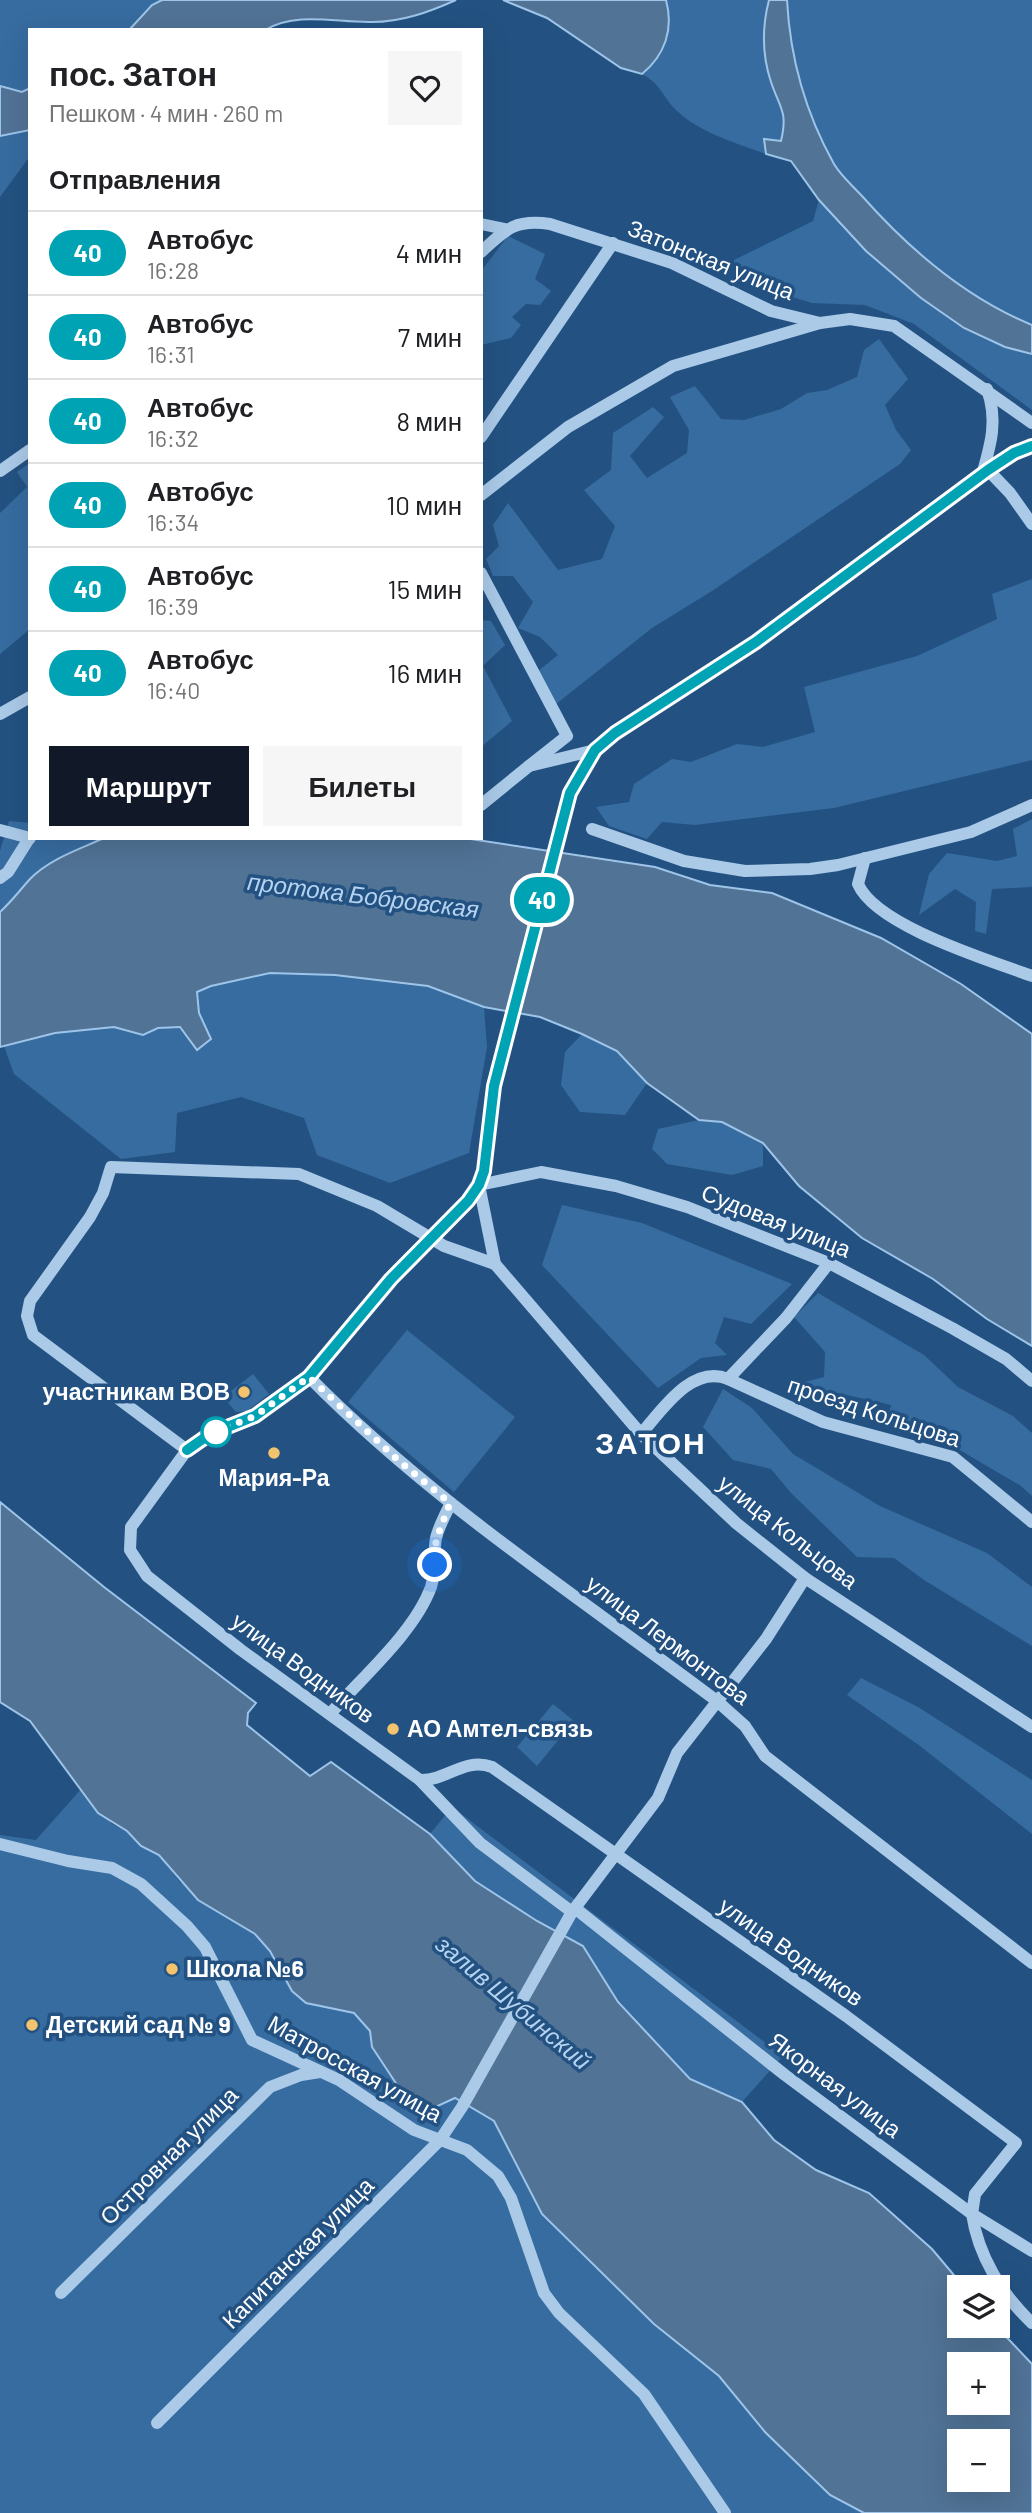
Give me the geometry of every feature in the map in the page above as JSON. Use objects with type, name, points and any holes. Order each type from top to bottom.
[{"type":"street","name":"Затонская улица","points":[[505,229],[532,222],[613,243],[672,263],[771,311],[820,323],[850,319],[894,326],[1032,423]]},
{"type":"street","points":[[483,224],[505,229]]},
{"type":"street","points":[[483,250],[505,229]]},
{"type":"street","points":[[483,434],[613,243]]},
{"type":"street","points":[[483,493],[568,427],[673,366],[820,323]]},
{"type":"street","points":[[985,473],[993,435],[994,409],[987,389]]},
{"type":"street","points":[[495,1264],[430,1238],[377,1206],[299,1174],[111,1167],[103,1194],[90,1217],[30,1301],[29,1326],[33,1335],[187,1450],[210,1434],[255,1416],[309,1377],[430,1238],[468,1201],[479,1185],[484,1171],[494,1086],[563,818],[570,793],[595,750],[615,733],[808,606],[985,473],[1014,453],[1032,446]]},
{"type":"street","points":[[0,471],[28,451]]},
{"type":"street","points":[[985,473],[1010,493],[1032,524]]},
{"type":"street","points":[[483,577],[567,736],[483,803]]},
{"type":"street","points":[[0,714],[28,698]]},
{"type":"street","points":[[529,766],[595,750]]},
{"type":"street","points":[[592,829],[684,861],[745,871],[810,869],[971,832],[1032,805]]},
{"type":"street","points":[[0,830],[28,837]]},
{"type":"street","points":[[0,878],[8,873],[29,840]]},
{"type":"street","points":[[865,858],[858,884],[876,908],[947,944],[1032,976]]},
{"type":"street","name":"Судовая улица","points":[[479,1185],[541,1172],[616,1186],[687,1207],[829,1263],[1006,1359],[1032,1381]]},
{"type":"street","name":"улица Кольцова","points":[[479,1185],[495,1264],[641,1434],[736,1523],[805,1578],[1032,1727]]},
{"type":"street","points":[[729,1379],[786,1318],[829,1263]]},
{"type":"street","name":"проезд Кольцова","points":[[641,1434],[676,1395],[692,1383],[706,1376],[729,1379],[823,1422],[953,1457],[1032,1522]]},
{"type":"street","name":"улица Лермонтова","points":[[309,1377],[399,1461],[450,1503],[717,1701],[745,1726],[765,1756],[1032,1963]]},
{"type":"street","name":"улица Водников","points":[[187,1450],[131,1527],[128,1539],[136,1564],[147,1576],[231,1642],[420,1780],[440,1778],[468,1764],[492,1767],[889,2047],[1016,2143],[975,2194],[972,2214]]},
{"type":"street","points":[[330,1714],[373,1665],[388,1654],[424,1602],[432,1584],[436,1540],[450,1503]]},
{"type":"street","name":"Капитанская улица","points":[[157,2423],[440,2140],[462,2107],[574,1911],[658,1798],[677,1753],[766,1639],[805,1578]]},
{"type":"street","name":"Якорная улица","points":[[420,1780],[480,1843],[574,1911],[972,2214],[1032,2251]]},
{"type":"street","name":"Матросская улица","points":[[0,1844],[68,1861],[112,1868],[141,1884],[187,1926],[205,1948],[252,2040],[360,2093],[414,2130],[467,2150],[498,2176],[511,2198],[544,2292],[559,2313],[644,2394],[725,2513]]},
{"type":"street","name":"Островная улица","points":[[61,2293],[270,2087],[301,2075],[320,2072]]},
{"type":"street","points":[[972,2214],[974,2226],[1000,2287],[1032,2323]]},
{"type":"shaded area","points":[[0,0],[162,0],[152,5],[131,28],[28,28],[28,89],[22,92],[0,86]]},
{"type":"shaded area","points":[[666,0],[769,0],[764,31],[765,51],[768,72],[784,122],[781,141],[765,140],[766,154],[696,125],[676,110],[658,87],[642,74],[657,58],[666,41],[669,21]]},
{"type":"shaded area","points":[[787,0],[1032,0],[1032,325],[984,301],[940,270],[899,235],[837,168],[815,125],[801,85]]},
{"type":"shaded area","points":[[28,130],[28,159],[0,197],[0,136]]},
{"type":"shaded area","points":[[819,200],[890,271],[942,312],[1000,343],[1032,354],[1032,410],[914,324],[865,305],[812,303],[733,279],[734,260],[813,221]]},
{"type":"shaded area","points":[[508,236],[545,254],[535,279],[551,291],[540,305],[526,304],[512,317],[521,325],[511,338],[483,345],[483,268]]},
{"type":"shaded area","points":[[879,339],[908,379],[885,405],[896,430],[911,450],[900,464],[712,591],[652,628],[556,704],[538,671],[558,655],[540,637],[518,628],[533,602],[513,576],[493,576],[486,559],[499,546],[493,525],[508,503],[558,570],[602,559],[615,526],[584,490],[611,470],[613,433],[653,407],[664,417],[630,456],[647,478],[687,453],[689,430],[670,397],[695,386],[721,419],[744,420],[781,409],[807,393],[827,390],[857,377],[864,350]]},
{"type":"shaded area","points":[[28,464],[28,631],[0,654],[0,513],[27,487],[17,472]]},
{"type":"shaded area","points":[[1032,579],[1032,760],[834,808],[695,825],[662,822],[647,839],[609,826],[596,807],[629,802],[634,784],[672,759],[691,762],[737,744],[763,747],[815,732],[804,687],[917,656],[997,619],[992,594]]},
{"type":"shaded area","points":[[483,620],[491,621],[505,645],[483,666]]},
{"type":"shaded area","points":[[483,666],[512,721],[483,745]]},
{"type":"shaded area","points":[[1032,819],[1032,887],[992,889],[986,934],[975,931],[976,902],[955,889],[919,915],[929,874],[947,853],[997,861],[1017,856],[1013,829]]},
{"type":"shaded area","points":[[9,821],[28,823],[28,840],[99,840],[46,866],[30,879],[0,912],[0,851]]},
{"type":"shaded area","points":[[270,973],[335,975],[428,986],[484,1007],[487,1047],[469,1153],[390,1183],[317,1155],[304,1118],[241,1097],[177,1113],[175,1152],[121,1159],[14,1074],[4,1046],[55,1033],[115,1027],[143,1035],[161,1029],[177,1028],[211,1039],[199,1013],[196,992]]},
{"type":"shaded area","points":[[582,1034],[617,1051],[647,1083],[625,1115],[580,1112],[561,1085],[565,1052]]},
{"type":"shaded area","points":[[699,1120],[722,1122],[763,1143],[763,1166],[732,1175],[667,1164],[652,1149],[658,1129]]},
{"type":"shaded area","points":[[562,1205],[642,1223],[792,1284],[751,1324],[724,1317],[715,1343],[727,1355],[701,1358],[658,1388],[542,1265]]},
{"type":"shaded area","points":[[818,1293],[924,1355],[958,1387],[1013,1416],[1032,1433],[1032,1496],[1021,1486],[912,1422],[899,1433],[887,1422],[891,1405],[838,1393],[818,1397],[797,1384],[824,1377],[825,1352],[794,1317]]},
{"type":"shaded area","points":[[407,1330],[515,1417],[454,1492],[348,1402]]},
{"type":"shaded area","points":[[253,1374],[269,1394],[247,1411],[236,1412],[223,1397]]},
{"type":"shaded area","points":[[723,1389],[752,1408],[793,1454],[880,1506],[987,1553],[1032,1587],[1032,1646],[924,1580],[894,1558],[857,1557],[791,1493],[771,1469],[733,1460],[703,1427]]},
{"type":"shaded area","points":[[861,1678],[918,1707],[1032,1780],[1032,1834],[920,1746],[847,1695]]},
{"type":"shaded area","points":[[553,1704],[574,1721],[537,1766],[517,1747]]},
{"type":"shaded area","points":[[82,1788],[112,1824],[127,1831],[141,1846],[159,1855],[179,1881],[254,1934],[270,1951],[284,1979],[306,2003],[354,2013],[370,2031],[372,2047],[429,2110],[455,2098],[494,2121],[542,2214],[654,2324],[719,2376],[765,2432],[830,2495],[864,2513],[0,2513],[0,1835],[36,1840]]},
{"type":"shaded area","points":[[452,1807],[783,2056],[742,2102],[690,2079],[618,2002],[583,1946],[537,1921],[475,1880],[430,1834]]},
{"type":"water","points":[[162,0],[456,0],[415,16],[383,22],[304,19],[269,28],[131,28],[152,5]]},
{"type":"water","points":[[503,0],[666,0],[669,21],[666,41],[657,58],[642,74],[621,68],[547,18]]},
{"type":"water","points":[[769,0],[787,0],[801,85],[815,125],[837,168],[899,235],[940,270],[984,301],[1032,325],[1032,354],[1005,347],[964,328],[921,298],[866,251],[819,200],[791,161],[766,154],[764,139],[781,141],[784,123],[768,72],[765,51],[764,31]]},
{"type":"water","points":[[0,86],[22,92],[28,89],[28,130],[0,136]]},
{"type":"water","name":"протока Бобровская","points":[[99,840],[477,840],[655,867],[710,885],[772,893],[881,938],[961,984],[1032,1034],[1032,1346],[987,1319],[933,1279],[862,1238],[799,1186],[763,1143],[722,1122],[699,1120],[647,1083],[617,1051],[540,1017],[484,1007],[428,986],[335,975],[270,973],[211,986],[197,992],[199,1013],[211,1039],[197,1050],[180,1027],[158,1028],[143,1035],[114,1027],[55,1033],[0,1047],[0,912],[30,879],[65,855]]},
{"type":"water","name":"залив Шубинский","points":[[0,1502],[104,1587],[256,1703],[248,1713],[247,1725],[310,1776],[331,1762],[430,1834],[475,1881],[537,1921],[583,1946],[618,2002],[690,2079],[742,2102],[774,2140],[816,2170],[869,2193],[932,2249],[954,2275],[947,2275],[947,2338],[1007,2338],[1032,2364],[1032,2513],[864,2513],[830,2495],[765,2432],[719,2376],[654,2324],[542,2214],[494,2121],[455,2098],[429,2110],[407,2100],[372,2047],[370,2031],[354,2013],[306,2003],[292,1991],[270,1951],[255,1934],[198,1900],[159,1855],[141,1846],[127,1831],[98,1813],[30,1721],[0,1702]]},
{"type":"bus line","name":"40","points":[[187,1450],[210,1434],[255,1416],[309,1377],[391,1279],[468,1201],[479,1185],[484,1171],[487,1126],[494,1086],[570,793],[595,750],[615,733],[808,606],[988,470],[1014,453],[1032,446]]},
{"type":"place","name":"участникам ВОВ","points":[[244,1392]]},
{"type":"place","name":"Мария-Ра","points":[[274,1453]]},
{"type":"place","name":"АО Амтел-связь","points":[[393,1729]]},
{"type":"place","name":"Школа №6","points":[[172,1969]]},
{"type":"place","name":"Детский сад № 9","points":[[32,2025]]},
{"type":"district","name":"ЗАТОН","points":[[651,1444]]},
{"type":"route","points":[[216,1432],[210,1434],[255,1416],[309,1377],[399,1461],[450,1503],[436,1540],[435,1565]]}]
